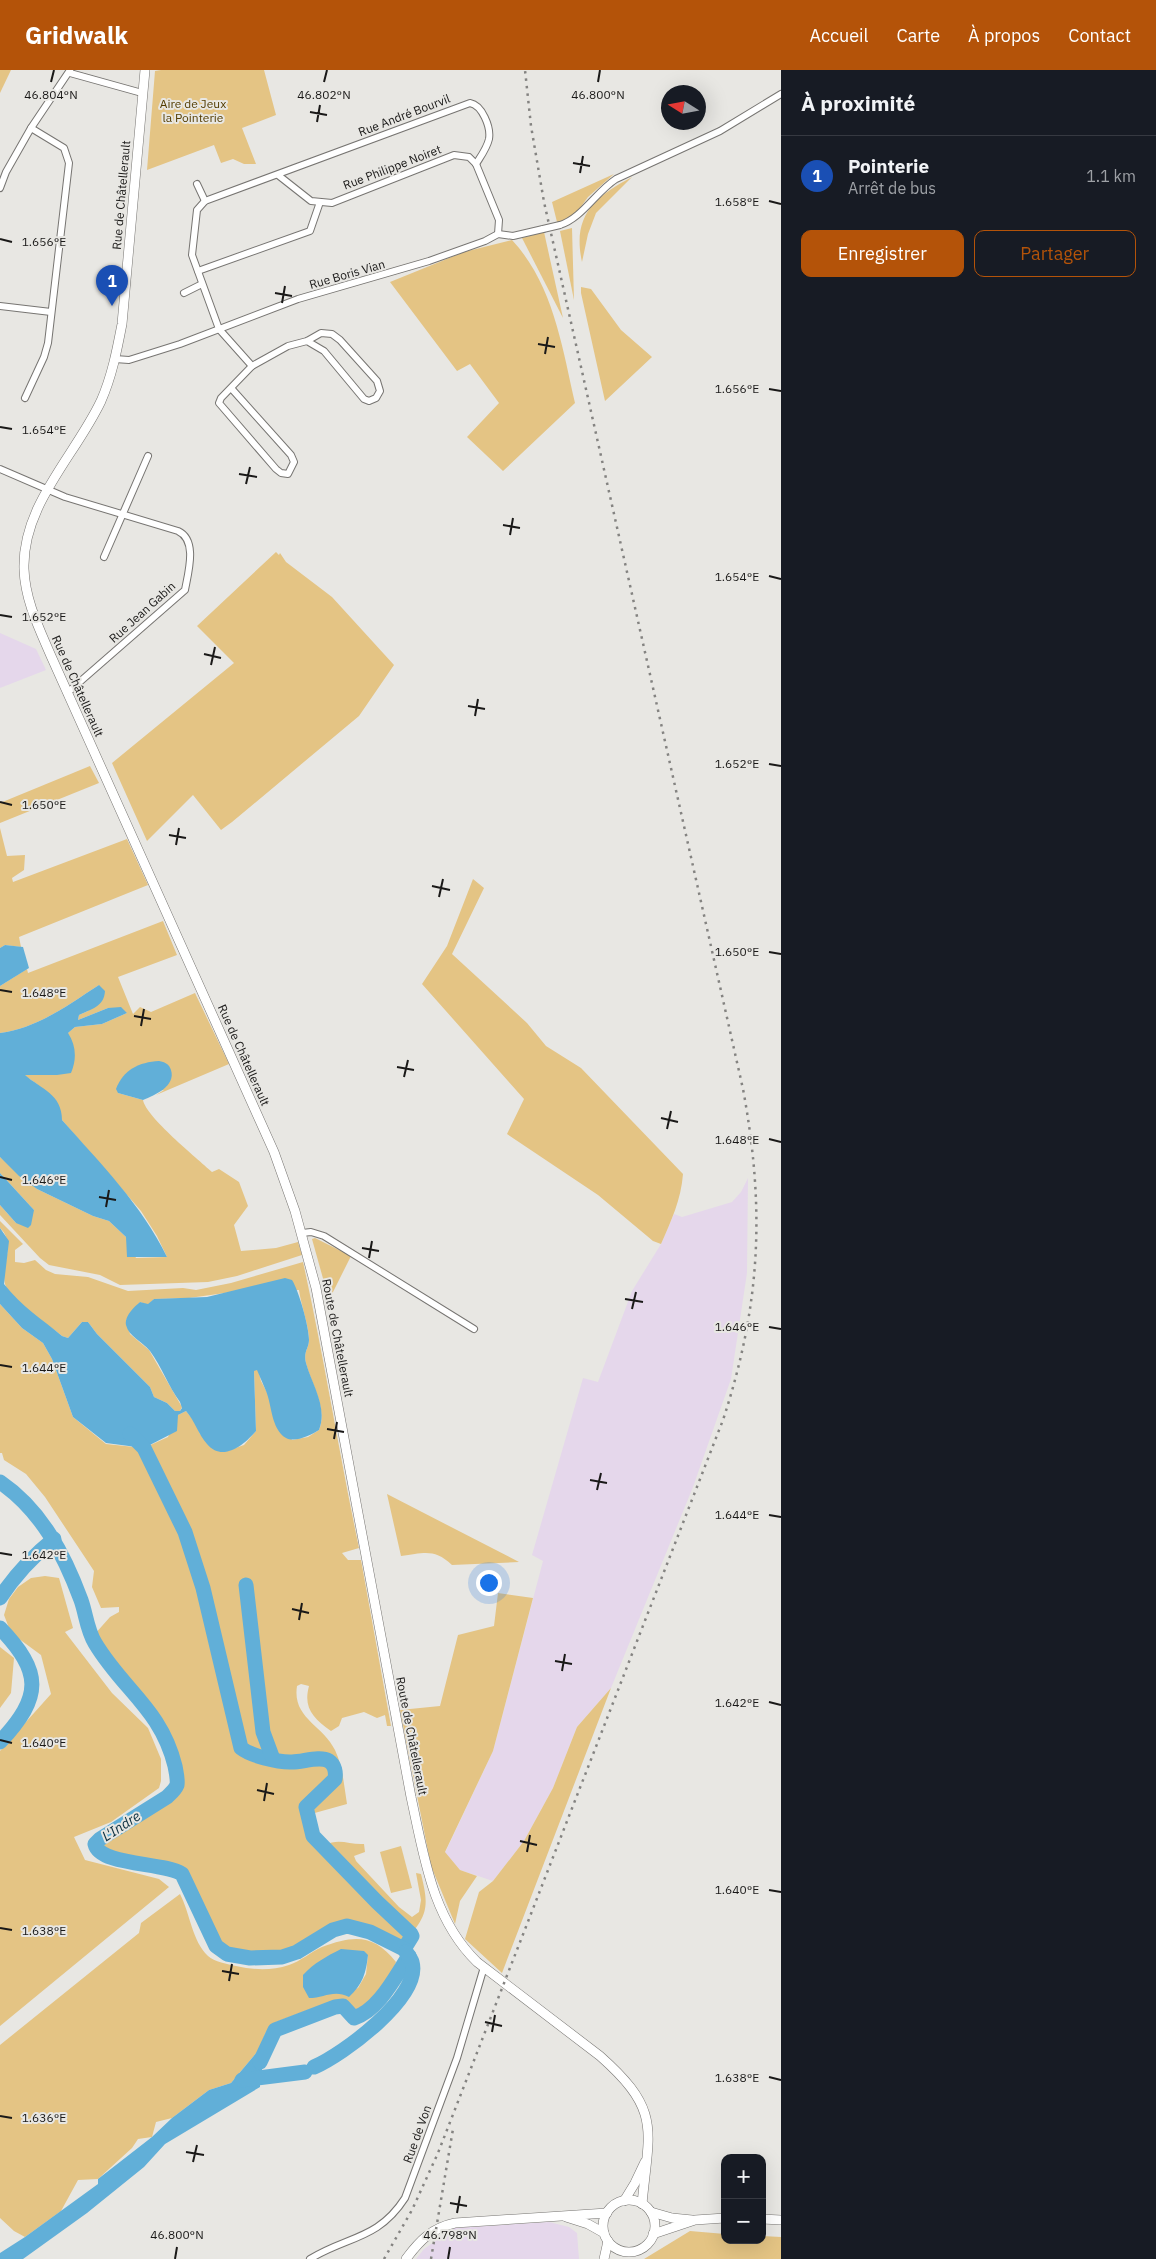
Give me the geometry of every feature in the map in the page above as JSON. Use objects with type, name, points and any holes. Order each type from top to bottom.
[{"type":"main road","name":"Rue de Châtellerault","points":[[145,70],[122,324],[116,359],[101,400],[35,515],[29,533],[24,568],[26,586],[36,621],[67,693],[261,1122],[286,1183],[302,1233]]},
{"type":"main road","name":"Route de Châtellerault","points":[[302,1233],[316,1288],[411,1797],[429,1881],[439,1907],[454,1936],[468,1954],[600,2056],[629,2085],[645,2112],[650,2143],[642,2204]]},
{"type":"main road","name":"Route de Châtellerault","points":[[624,2201],[648,2158]]},
{"type":"main road","points":[[632,2252],[619,2250],[608,2241],[604,2232],[604,2220],[607,2213],[617,2203],[624,2201],[642,2204],[651,2212],[672,2218],[695,2220],[721,2218]]},
{"type":"main road","points":[[622,2259],[645,2246],[653,2234],[655,2227],[651,2212]]},
{"type":"main road","points":[[406,2259],[428,2234],[447,2224],[466,2221],[607,2213]]},
{"type":"main road","points":[[561,2216],[588,2224],[604,2232]]},
{"type":"main road","points":[[766,2219],[781,2220]]},
{"type":"main road","points":[[653,2234],[695,2220]]},
{"type":"main road","points":[[604,2259],[608,2241]]},
{"type":"street","points":[[0,188],[6,172],[31,128],[59,85],[70,72],[142,93]]},
{"type":"street","points":[[476,164],[499,220],[498,234],[513,236],[573,220],[600,191],[616,179],[720,131],[781,94]]},
{"type":"street","name":"Rue André Bourvil","points":[[205,201],[470,103],[476,104],[480,108],[490,133],[486,147],[476,164]]},
{"type":"street","points":[[25,398],[44,358],[68,163],[64,148],[31,128]]},
{"type":"street","name":"Rue Philippe Noiret","points":[[320,202],[332,203],[454,155],[469,157],[476,164]]},
{"type":"street","points":[[198,271],[310,231],[320,202],[311,201],[278,175]]},
{"type":"street","points":[[197,184],[205,201],[197,210],[192,254],[219,329],[252,366]]},
{"type":"street","name":"Rue Boris Vian","points":[[116,359],[129,360],[145,356],[298,299],[429,261],[485,241],[498,234]]},
{"type":"street","points":[[184,294],[202,284]]},
{"type":"street","points":[[0,306],[51,312]]},
{"type":"street","points":[[231,388],[291,455],[294,462],[293,468],[288,474],[276,469],[219,403],[231,388],[252,366],[288,346],[307,341],[321,333],[332,334],[340,340],[377,381],[380,391],[376,398],[369,401],[364,399],[324,351],[307,341]]},
{"type":"street","points":[[104,557],[121,514],[148,456]]},
{"type":"street","name":"Rue Jean Gabin","points":[[0,468],[48,490],[184,534],[190,550],[185,590],[67,693]]},
{"type":"street","points":[[302,1233],[311,1232],[324,1236],[474,1329]]},
{"type":"street","name":"Rue de Von","points":[[310,2259],[376,2229],[390,2218],[404,2198],[457,2058],[484,1968]]},
{"type":"shaded area","points":[[0,633],[36,649],[46,670],[0,688]]},
{"type":"shaded area","points":[[748,1178],[747,1273],[731,1379],[693,1487],[611,1688],[577,1727],[553,1788],[524,1841],[493,1881],[460,1870],[445,1853],[493,1751],[543,1561],[532,1555],[583,1378],[598,1382],[632,1291],[661,1244],[674,1214],[682,1217],[732,1202],[741,1192]]},
{"type":"shaded area","points":[[549,2222],[569,2227],[577,2233],[579,2259],[416,2259],[424,2249],[454,2228]]},
{"type":"green space","points":[[0,70],[11,70],[0,93]]},
{"type":"green space","name":"Aire de Jeux la Pointerie","points":[[264,70],[276,115],[242,128],[256,164],[244,164],[233,159],[221,163],[214,145],[147,170],[155,71]]},
{"type":"green space","points":[[614,174],[588,197],[575,215],[567,220],[557,222],[552,202]]},
{"type":"green space","points":[[632,177],[596,213],[588,234],[582,262],[580,232],[583,220],[589,210],[607,192]]},
{"type":"green space","points":[[572,228],[574,300],[560,231]]},
{"type":"green space","points":[[544,232],[563,318],[522,238]]},
{"type":"green space","points":[[512,240],[526,257],[547,296],[560,338],[575,403],[503,471],[467,437],[499,403],[470,364],[457,371],[390,282],[464,252]]},
{"type":"green space","points":[[581,287],[591,289],[621,330],[652,357],[605,401],[581,293]]},
{"type":"green space","points":[[276,552],[279,555],[280,553],[286,562],[332,597],[394,665],[359,716],[221,830],[193,795],[147,841],[112,763],[234,663],[197,626]]},
{"type":"green space","points":[[90,766],[99,783],[0,823],[0,803]]},
{"type":"green space","points":[[0,828],[7,856],[25,855],[24,870],[12,878],[13,882],[127,839],[148,885],[19,937],[21,947],[5,945],[0,948]]},
{"type":"green space","points":[[473,879],[484,888],[452,954],[527,1023],[546,1046],[581,1068],[683,1174],[678,1202],[661,1244],[653,1241],[598,1195],[507,1134],[524,1099],[422,984],[447,946]]},
{"type":"green space","points":[[163,921],[177,955],[118,977],[133,1014],[140,1007],[151,1012],[195,993],[229,1064],[156,1095],[164,1090],[118,1093],[143,1100],[146,1107],[162,1127],[212,1172],[219,1169],[239,1182],[248,1206],[234,1225],[241,1251],[276,1248],[298,1242],[302,1255],[237,1276],[208,1282],[120,1285],[100,1275],[49,1265],[40,1258],[0,1215],[0,1205],[16,1223],[34,1210],[0,1173],[0,1157],[37,1189],[93,1216],[109,1221],[126,1237],[136,1258],[167,1257],[157,1236],[141,1211],[62,1120],[37,1084],[24,1075],[57,1075],[68,1033],[75,1027],[102,1024],[127,1013],[108,1008],[78,1020],[79,1015],[88,1011],[99,985],[40,1021],[0,1033],[0,986],[27,969],[28,973]]},
{"type":"green space","points":[[0,1221],[23,1244],[15,1250],[15,1262],[24,1263],[35,1260],[46,1270],[55,1274],[88,1277],[128,1291],[183,1288],[196,1290],[231,1283],[303,1262],[359,1548],[342,1553],[348,1560],[361,1560],[391,1726],[387,1726],[385,1715],[377,1718],[364,1712],[342,1718],[339,1726],[331,1731],[319,1722],[311,1712],[307,1700],[309,1686],[301,1684],[297,1686],[299,1706],[310,1721],[330,1741],[338,1756],[347,1804],[311,1814],[315,1834],[325,1845],[335,1842],[364,1844],[365,1852],[354,1856],[356,1861],[399,1907],[412,1917],[419,1912],[421,1900],[416,1873],[421,1874],[426,1904],[424,1912],[422,1919],[403,1944],[368,1926],[360,1923],[346,1922],[330,1927],[298,1947],[275,1954],[259,1955],[230,1951],[219,1944],[185,1872],[165,1864],[119,1857],[100,1847],[102,1842],[170,1800],[181,1785],[180,1773],[163,1727],[94,1635],[110,1617],[119,1612],[119,1607],[101,1608],[92,1587],[94,1571],[45,1497],[26,1474],[4,1460],[2,1453],[0,1453],[0,1304],[22,1328],[43,1343],[52,1359],[73,1417],[106,1444],[144,1448],[168,1437],[178,1415],[186,1411],[195,1422],[200,1434],[224,1452],[244,1445],[256,1431],[254,1370],[258,1369],[261,1381],[292,1440],[308,1437],[319,1430],[321,1413],[318,1396],[305,1359],[309,1334],[299,1290],[232,1292],[189,1298],[154,1299],[148,1305],[140,1302],[126,1320],[130,1334],[149,1350],[182,1407],[180,1411],[175,1411],[167,1403],[154,1397],[150,1387],[97,1334],[88,1322],[82,1322],[68,1338],[62,1336],[30,1313],[15,1299],[5,1284],[4,1270],[8,1248],[5,1234],[0,1228]]},
{"type":"green space","points":[[315,1238],[351,1256],[329,1300],[312,1239]]},
{"type":"green space","points":[[387,1494],[519,1562],[452,1565],[434,1554],[422,1553],[401,1556]]},
{"type":"green space","points":[[45,1576],[59,1578],[73,1628],[65,1632],[112,1693],[148,1728],[161,1759],[161,1781],[159,1788],[111,1822],[74,1837],[85,1860],[159,1879],[169,1887],[0,2026],[0,1751],[51,1694],[41,1655],[11,1633],[4,1615],[9,1599],[18,1587],[31,1578]]},
{"type":"green space","points":[[498,1593],[533,1598],[493,1751],[445,1852],[460,1870],[477,1876],[460,1901],[455,1924],[431,1866],[400,1710],[440,1706],[458,1635],[494,1626]]},
{"type":"green space","points":[[0,1647],[14,1658],[11,1693],[0,1708]]},
{"type":"green space","points":[[611,1688],[502,1973],[465,1939],[479,1892],[493,1881],[524,1841],[553,1788],[577,1727]]},
{"type":"green space","points":[[401,1846],[412,1888],[391,1893],[380,1852]]},
{"type":"green space","points":[[180,1894],[198,1943],[208,1956],[214,1960],[249,1968],[276,1968],[293,1963],[322,1947],[354,1939],[371,1942],[380,1946],[396,1962],[386,1983],[376,1997],[357,2011],[343,2002],[332,2001],[276,2022],[266,2032],[258,2051],[231,2083],[209,2090],[172,2118],[156,2122],[152,2137],[138,2139],[132,2148],[98,2179],[78,2180],[61,2211],[25,2237],[14,2231],[0,2218],[0,2045],[139,1933],[141,1923]],"holes":[[[368,1955],[366,1974],[358,1988],[342,1993],[328,1993]]]},
{"type":"green space","points":[[690,2231],[721,2234],[721,2244],[766,2244],[766,2236],[781,2237],[781,2259],[644,2259]]},
{"type":"water","points":[[5,945],[23,947],[29,968],[0,986],[0,948]]},
{"type":"water","points":[[99,985],[105,991],[102,1001],[96,1007],[79,1015],[78,1020],[108,1008],[121,1007],[127,1013],[102,1024],[75,1027],[68,1033],[73,1042],[75,1052],[71,1073],[25,1075],[55,1098],[61,1111],[62,1120],[133,1202],[167,1257],[127,1257],[126,1237],[109,1221],[93,1216],[37,1189],[19,1176],[0,1157],[0,1033],[40,1021]]},
{"type":"water","points":[[159,1061],[169,1066],[172,1076],[168,1085],[163,1089],[143,1100],[118,1093],[116,1089],[119,1082],[127,1072],[138,1065]]},
{"type":"water","points":[[0,1173],[34,1210],[31,1225],[28,1228],[16,1223],[0,1205]]},
{"type":"water","points":[[0,1228],[9,1241],[4,1284],[11,1292],[62,1336],[68,1338],[82,1322],[88,1322],[97,1334],[150,1387],[154,1397],[167,1403],[175,1411],[180,1411],[182,1408],[180,1402],[158,1363],[150,1351],[133,1336],[126,1325],[126,1319],[132,1309],[140,1302],[148,1304],[154,1299],[207,1297],[285,1278],[292,1280],[300,1300],[307,1327],[309,1340],[305,1359],[322,1413],[319,1430],[294,1440],[286,1438],[281,1434],[277,1429],[268,1397],[257,1370],[254,1371],[256,1431],[233,1450],[220,1452],[213,1449],[204,1440],[186,1411],[178,1415],[177,1431],[144,1448],[106,1443],[73,1417],[52,1359],[43,1343],[22,1328],[0,1304]]},
{"type":"water","points":[[341,1949],[364,1951],[368,1955],[361,1983],[349,1997],[334,1994],[309,1998],[303,1987],[303,1975],[316,1963]]},
{"type":"water","points":[[273,2041],[260,2075],[260,2087],[165,2144],[144,2167],[87,2213],[23,2259],[0,2259],[0,2253],[98,2184],[98,2179],[152,2137],[172,2118],[209,2090],[231,2083],[258,2051]]},
{"type":"waterway","points":[[130,1434],[144,1448],[185,1532],[203,1588],[241,1748],[257,1756],[278,1761],[294,1762],[325,1759],[333,1765],[335,1779],[306,1807],[313,1836],[411,1934],[412,1936],[404,1949]]},
{"type":"waterway","name":"L'Indre","points":[[0,1482],[28,1506],[50,1534],[67,1566],[83,1605],[90,1633],[95,1643],[161,1729],[175,1766],[177,1783],[173,1791],[167,1797],[100,1839],[95,1844],[99,1851],[120,1860],[162,1867],[182,1874],[216,1946],[227,1954],[250,1958],[282,1957],[297,1952],[333,1930],[347,1926],[370,1932],[404,1949]]},
{"type":"waterway","name":"L'Indre","points":[[0,1598],[25,1566],[54,1539]]},
{"type":"waterway","points":[[246,1585],[263,1732],[273,1759]]},
{"type":"waterway","name":"L'Indre","points":[[0,1628],[24,1658],[30,1671],[32,1684],[30,1697],[24,1711],[0,1742]]},
{"type":"waterway","points":[[314,2067],[360,2038],[393,2007],[405,1991],[412,1976],[412,1962],[406,1952]]},
{"type":"waterway","points":[[260,2062],[275,2030],[335,2007],[343,2006],[354,2018],[363,2014],[386,1992],[409,1956]]},
{"type":"waterway","points":[[242,2080],[305,2072]]},
{"type":"railway","points":[[384,2259],[412,2210],[438,2153],[723,1420],[736,1377],[745,1336],[752,1296],[755,1256],[756,1215],[754,1175],[743,1089],[544,202],[531,126],[525,70]]},
{"type":"railway","points":[[431,2259],[453,2129]]},
{"type":"place","name":"Pointerie","points":[[112,306]]}]
